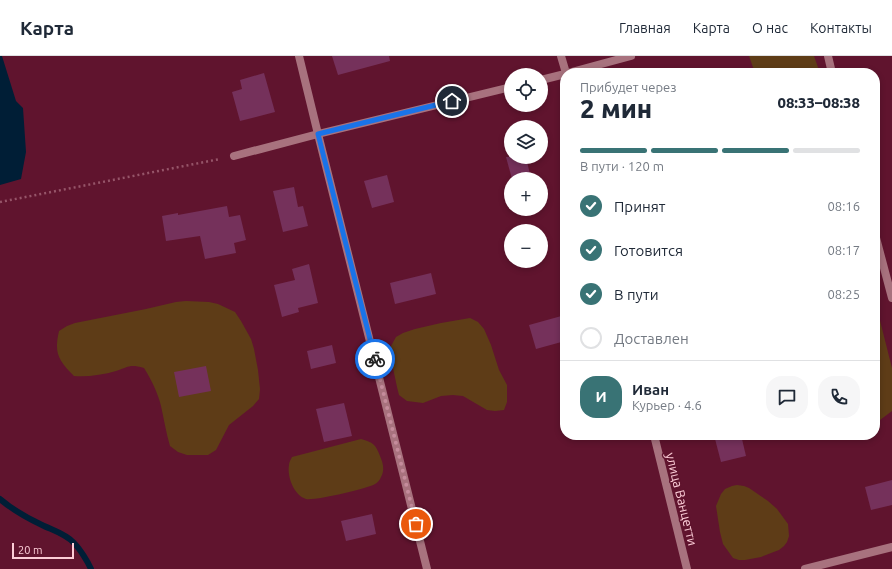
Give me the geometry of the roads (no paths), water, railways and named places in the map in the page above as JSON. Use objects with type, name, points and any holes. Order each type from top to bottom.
[{"type":"street","points":[[299,56],[428,569]]},
{"type":"street","points":[[562,56],[565,68]]},
{"type":"street","points":[[585,68],[631,56]]},
{"type":"street","points":[[828,56],[831,68]]},
{"type":"street","points":[[548,78],[560,75]]},
{"type":"street","points":[[234,156],[504,89]]},
{"type":"street","points":[[880,253],[892,298]]},
{"type":"street","name":"улица Ванцетти","points":[[655,440],[687,569]]},
{"type":"street","points":[[805,569],[892,547]]},
{"type":"water","points":[[0,56],[2,56],[16,101],[23,108],[26,152],[21,179],[0,185]]},
{"type":"waterway","points":[[0,499],[26,517],[71,540],[86,559],[91,569]]}]
